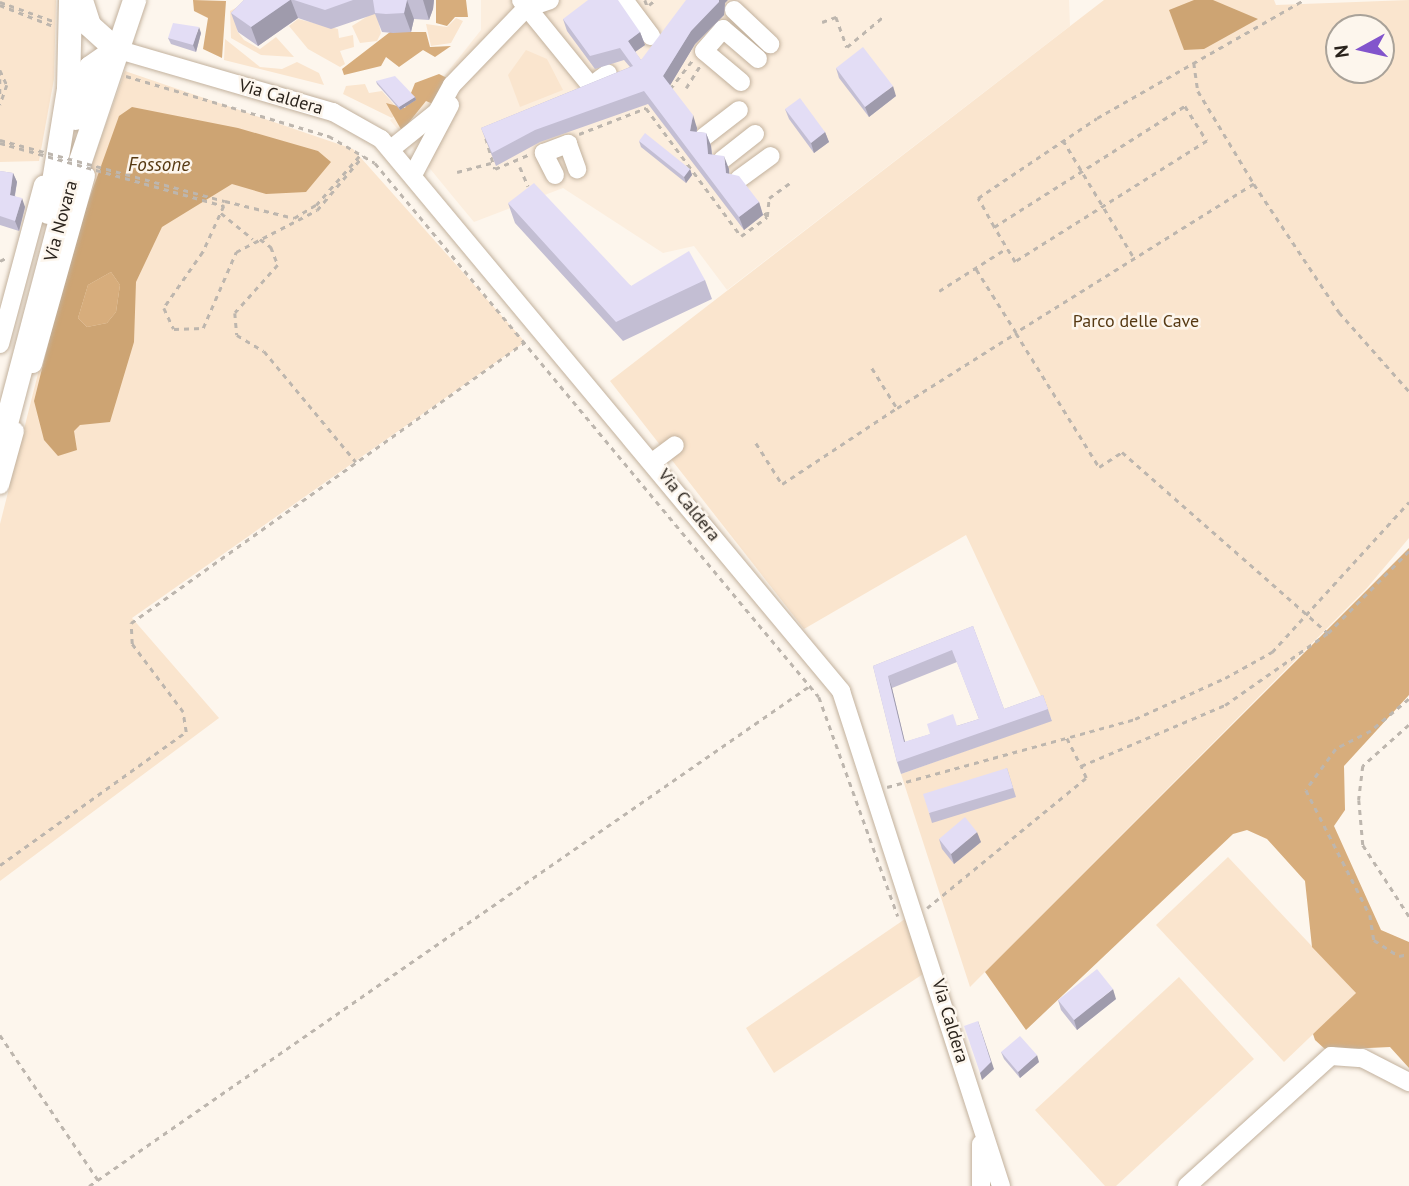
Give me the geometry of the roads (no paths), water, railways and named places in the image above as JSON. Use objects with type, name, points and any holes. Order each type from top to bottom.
[{"type":"main road","name":"Via Novara","points":[[0,385],[54,185],[63,123],[69,0]]},
{"type":"main road","points":[[54,185],[71,159],[90,67],[116,49],[89,25],[80,0]]},
{"type":"main road","name":"Via Novara","points":[[0,446],[71,159],[87,134],[134,0]]},
{"type":"street","points":[[131,25],[140,0]]},
{"type":"street","points":[[391,149],[437,112],[528,2],[550,0]]},
{"type":"street","points":[[624,0],[651,36]]},
{"type":"street","points":[[528,2],[590,86],[608,73]]},
{"type":"street","points":[[734,10],[770,44]]},
{"type":"street","points":[[741,82],[703,50],[720,27],[758,59]]},
{"type":"street","name":"Via Caldera","points":[[116,49],[333,112],[391,149],[414,173],[654,461],[841,691],[877,790],[1001,1186]]},
{"type":"street","points":[[414,173],[466,74]]},
{"type":"street","points":[[738,110],[706,135],[724,159],[755,134]]},
{"type":"street","points":[[0,344],[63,123]]},
{"type":"street","points":[[0,485],[90,159],[87,134]]},
{"type":"street","points":[[555,175],[542,150],[567,140],[578,169]]},
{"type":"street","points":[[739,179],[771,156]]},
{"type":"street","points":[[654,461],[675,445]]},
{"type":"street","points":[[1187,1186],[1331,1056],[1362,1058],[1409,1082]]},
{"type":"street","points":[[979,1116],[981,1186]]},
{"type":"water","points":[[1194,0],[1213,0],[1258,19],[1204,49],[1184,50],[1169,10]]},
{"type":"water","name":"Fossone","points":[[132,107],[238,128],[318,151],[331,162],[306,192],[266,194],[232,184],[162,227],[136,282],[134,342],[110,422],[80,425],[74,431],[77,450],[58,456],[44,440],[34,401],[73,244],[119,116]],"holes":[[[111,272],[120,285],[116,312],[107,323],[87,327],[78,318],[88,285]]]},
{"type":"park label","name":"Parco delle Cave","points":[[1136,321]]}]
